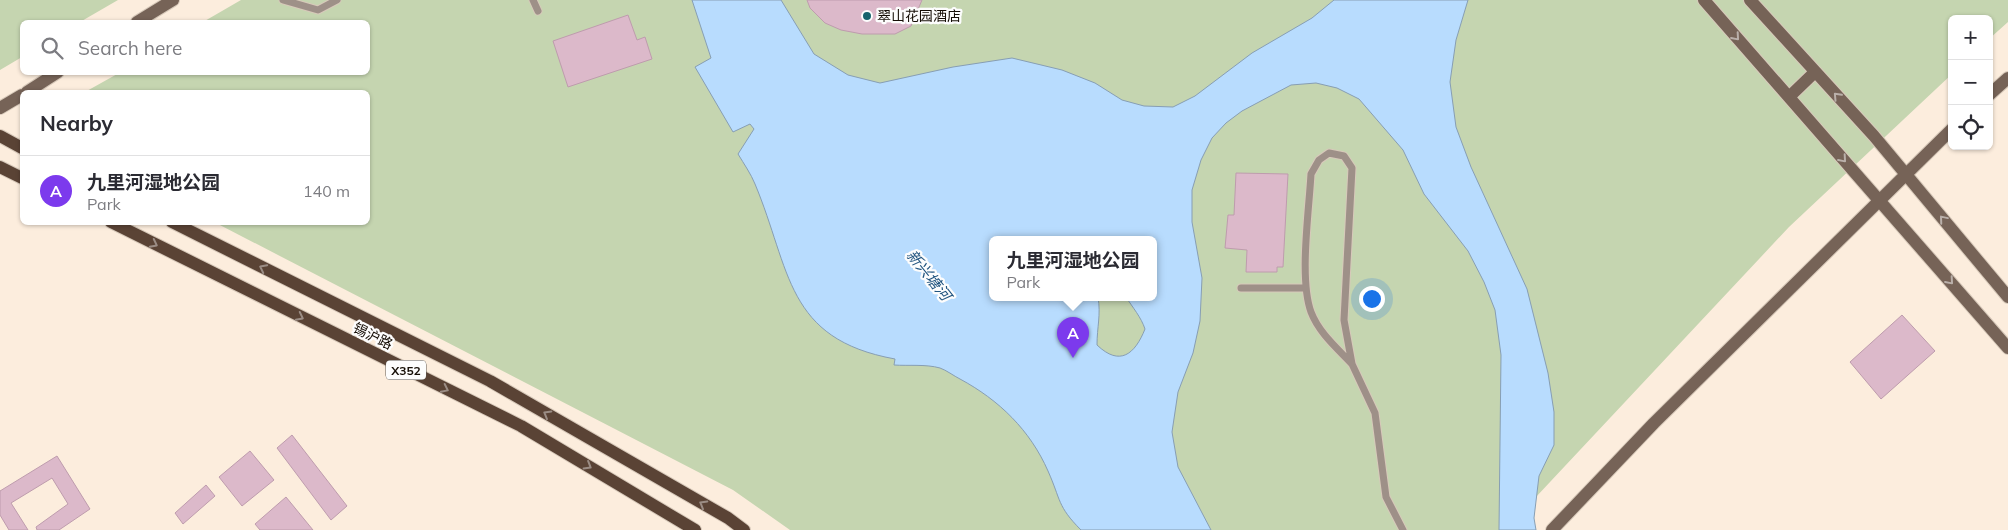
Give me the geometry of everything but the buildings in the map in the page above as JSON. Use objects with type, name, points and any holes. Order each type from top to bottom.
[{"type":"main road","points":[[140,20],[173,0]]},
{"type":"main road","points":[[1704,0],[2008,348]]},
{"type":"main road","points":[[1750,0],[1905,174],[2008,297]]},
{"type":"main road","points":[[1789,97],[1816,72]]},
{"type":"main road","points":[[30,90],[53,75]]},
{"type":"main road","points":[[1993,91],[2008,78]]},
{"type":"main road","points":[[0,108],[20,96]]},
{"type":"main road","points":[[1552,530],[1568,511],[1654,423],[1948,132]]},
{"type":"main road","points":[[0,136],[20,147]]},
{"type":"main road","points":[[0,167],[20,177]]},
{"type":"main road","name":"锡沪路","points":[[117,225],[521,426],[695,530]]},
{"type":"main road","name":"锡沪路","points":[[178,225],[490,381],[728,518],[744,530]]},
{"type":"lane","points":[[289,1],[318,10],[337,0]]},
{"type":"lane","points":[[533,0],[538,11]]},
{"type":"lane","points":[[1352,364],[1326,337],[1312,313],[1305,288],[1311,174],[1319,160],[1329,153],[1344,156],[1352,168],[1344,320],[1352,364],[1375,413],[1386,497],[1403,530]]},
{"type":"lane","points":[[1241,288],[1305,288]]},
{"type":"green space","points":[[0,0],[118,0],[83,20],[20,20],[20,58],[0,70]]},
{"type":"green space","points":[[241,0],[2008,0],[2008,22],[1993,35],[1993,15],[1948,15],[1948,78],[1789,227],[1505,530],[790,530],[733,490],[220,225],[370,225],[370,90],[89,90],[115,75],[370,75],[370,20],[206,20]]},
{"type":"water","name":"新兴塘河","points":[[692,0],[781,0],[814,54],[848,75],[880,83],[953,67],[1012,58],[1062,70],[1095,83],[1122,100],[1144,106],[1173,107],[1195,96],[1252,53],[1312,18],[1334,0],[1468,0],[1456,40],[1450,82],[1456,127],[1471,167],[1527,289],[1548,373],[1554,412],[1554,445],[1539,476],[1534,518],[1536,530],[1499,530],[1501,355],[1495,310],[1484,282],[1468,251],[1424,194],[1403,150],[1359,99],[1337,88],[1316,83],[1291,85],[1242,111],[1226,123],[1212,138],[1201,160],[1192,190],[1192,222],[1202,278],[1200,321],[1193,353],[1178,392],[1172,432],[1178,467],[1211,530],[1081,530],[1063,508],[1041,456],[1023,429],[988,396],[940,368],[894,365],[895,359],[859,349],[832,335],[812,318],[797,296],[786,272],[755,184],[738,154],[754,129],[750,124],[733,132],[695,67],[711,58]]},
{"type":"place","name":"翠山花园酒店","points":[[867,16]]},
{"type":"place","name":"九里河湿地公园","points":[[1073,358]]}]
